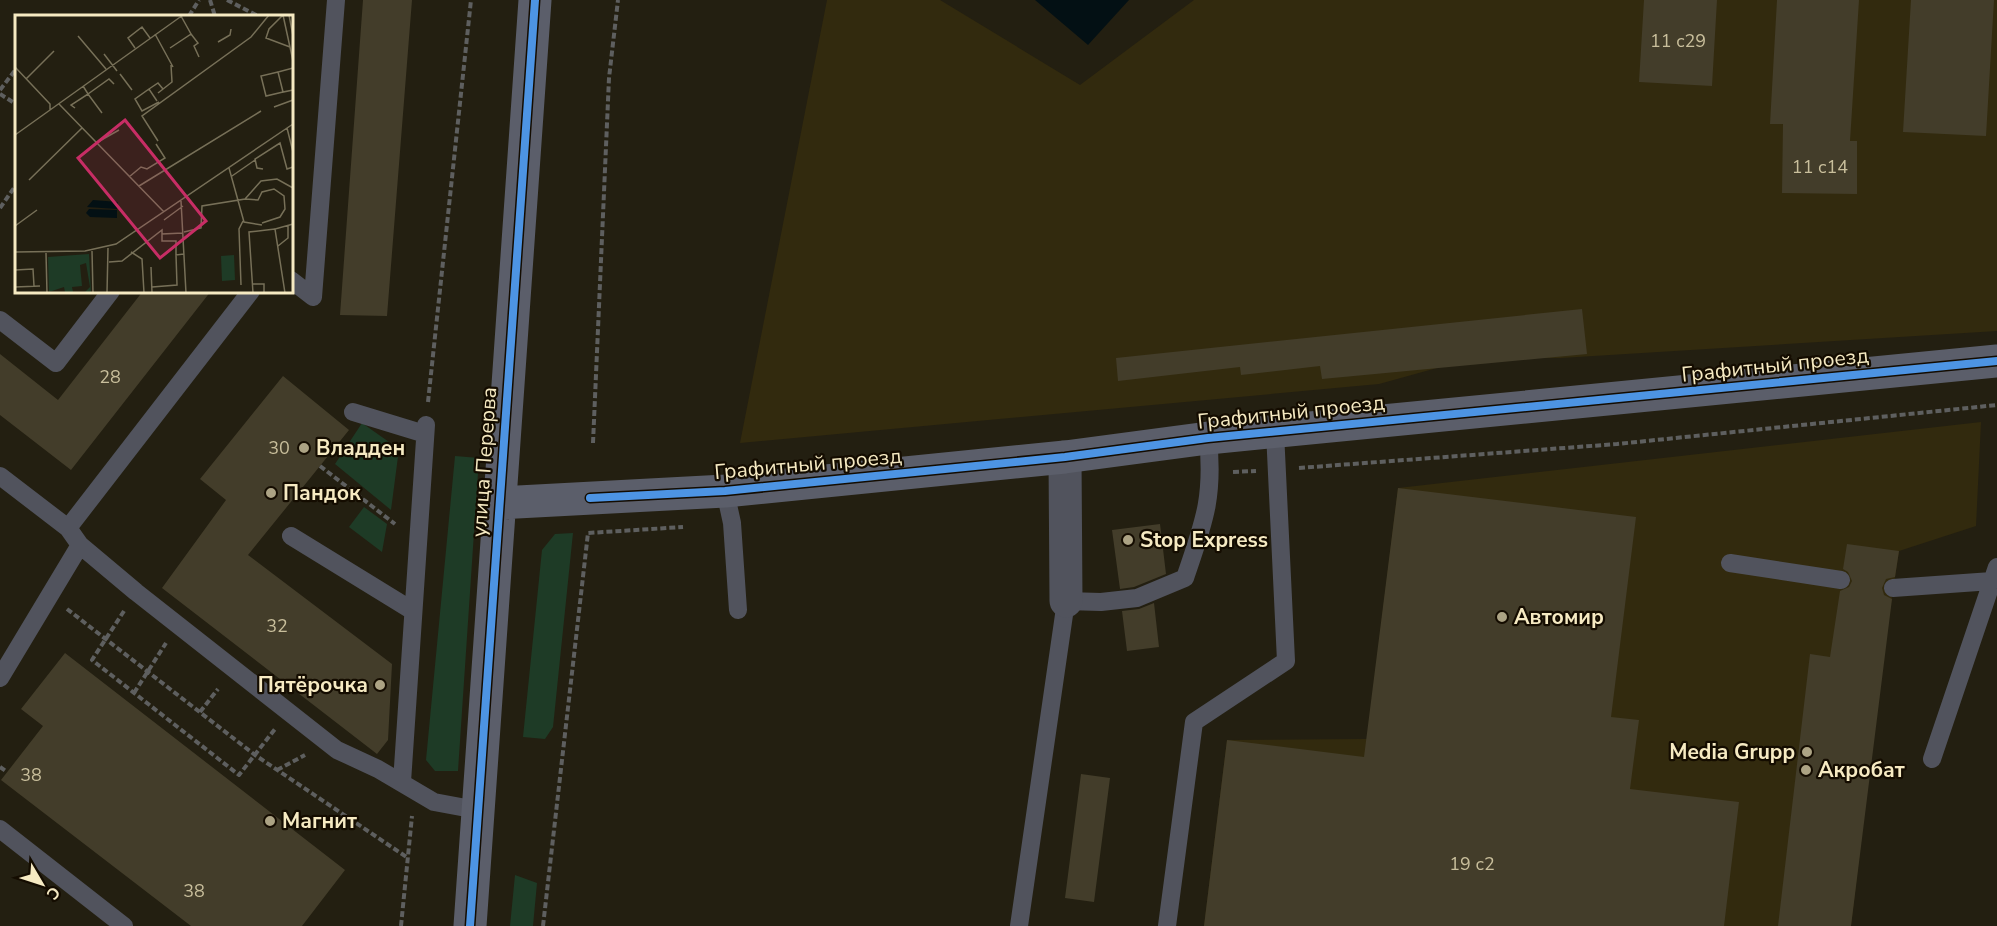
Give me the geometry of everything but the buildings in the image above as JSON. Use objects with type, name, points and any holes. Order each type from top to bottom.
[{"type":"street","name":"улица Перерва","points":[[470,926],[535,0]]},
{"type":"street","name":"Графитный проезд","points":[[499,503],[725,491],[1065,457],[1208,438],[1997,361]]},
{"type":"street","points":[[1065,457],[1066,601]]},
{"type":"lane","points":[[292,281],[313,297],[336,0]]},
{"type":"lane","points":[[0,320],[56,363],[110,292]]},
{"type":"lane","points":[[68,528],[250,292]]},
{"type":"lane","points":[[353,412],[425,429],[402,782]]},
{"type":"lane","points":[[1167,926],[1194,722],[1286,661],[1275,432]]},
{"type":"lane","points":[[1019,926],[1066,601],[1101,602],[1137,598],[1185,578],[1208,512],[1211,474],[1208,438]]},
{"type":"lane","points":[[0,476],[68,528],[80,545],[136,592],[328,743],[402,782],[434,802],[477,810]]},
{"type":"lane","points":[[725,491],[732,523],[738,610]]},
{"type":"lane","points":[[291,536],[413,611]]},
{"type":"lane","points":[[0,678],[80,545]]},
{"type":"lane","points":[[1730,563],[1841,580]]},
{"type":"lane","points":[[1893,588],[1995,574],[1932,759]]},
{"type":"lane","points":[[0,829],[124,926]]},
{"type":"path","points":[[190,15],[199,0]]},
{"type":"path","points":[[210,0],[215,15]]},
{"type":"path","points":[[227,0],[256,15]]},
{"type":"path","points":[[425,429],[471,0]]},
{"type":"path","points":[[593,443],[609,78],[618,0]]},
{"type":"path","points":[[15,70],[0,92],[15,104]]},
{"type":"path","points":[[0,208],[15,186]]},
{"type":"path","points":[[320,466],[418,541]]},
{"type":"path","points":[[543,926],[588,533]]},
{"type":"path","points":[[136,592],[92,660],[239,775],[289,711]]},
{"type":"path","points":[[50,596],[255,755],[408,858]]},
{"type":"path","points":[[134,693],[179,624]]},
{"type":"path","points":[[200,712],[218,689]]},
{"type":"path","points":[[277,770],[328,743]]},
{"type":"path","points":[[0,767],[7,772]]},
{"type":"path","points":[[401,926],[413,811],[402,782]]},
{"type":"shaded area","points":[[827,0],[940,0],[1080,85],[1194,0],[1997,0],[1997,331],[1561,358],[1473,358],[1379,384],[740,443]]},
{"type":"shaded area","points":[[1035,0],[1129,0],[1088,45]]},
{"type":"shaded area","points":[[1981,422],[1976,526],[1899,551],[1884,650],[1851,926],[1204,926],[1227,740],[1367,739],[1398,488]]},
{"type":"green space","points":[[362,423],[399,449],[391,510],[335,464]]},
{"type":"green space","points":[[455,456],[479,458],[458,771],[435,771],[426,760]]},
{"type":"green space","points":[[364,507],[387,524],[382,552],[349,527]]},
{"type":"green space","points":[[573,533],[553,727],[545,739],[523,737],[542,550],[555,534]]},
{"type":"green space","points":[[515,875],[537,883],[533,926],[510,926]]},
{"type":"cycle path","points":[[470,926],[535,0]]},
{"type":"cycle path","points":[[590,498],[725,491],[1065,457],[1208,438],[1997,361]]},
{"type":"place","name":"Владден","points":[[304,448]]},
{"type":"place","name":"Пандок","points":[[271,493]]},
{"type":"place","name":"Stop Express","points":[[1128,540]]},
{"type":"place","name":"Автомир","points":[[1502,617]]},
{"type":"place","name":"Пятёрочка","points":[[380,685]]},
{"type":"place","name":"Media Grupp","points":[[1807,752]]},
{"type":"place","name":"Акробат","points":[[1806,770]]},
{"type":"place","name":"Магнит","points":[[270,821]]}]
